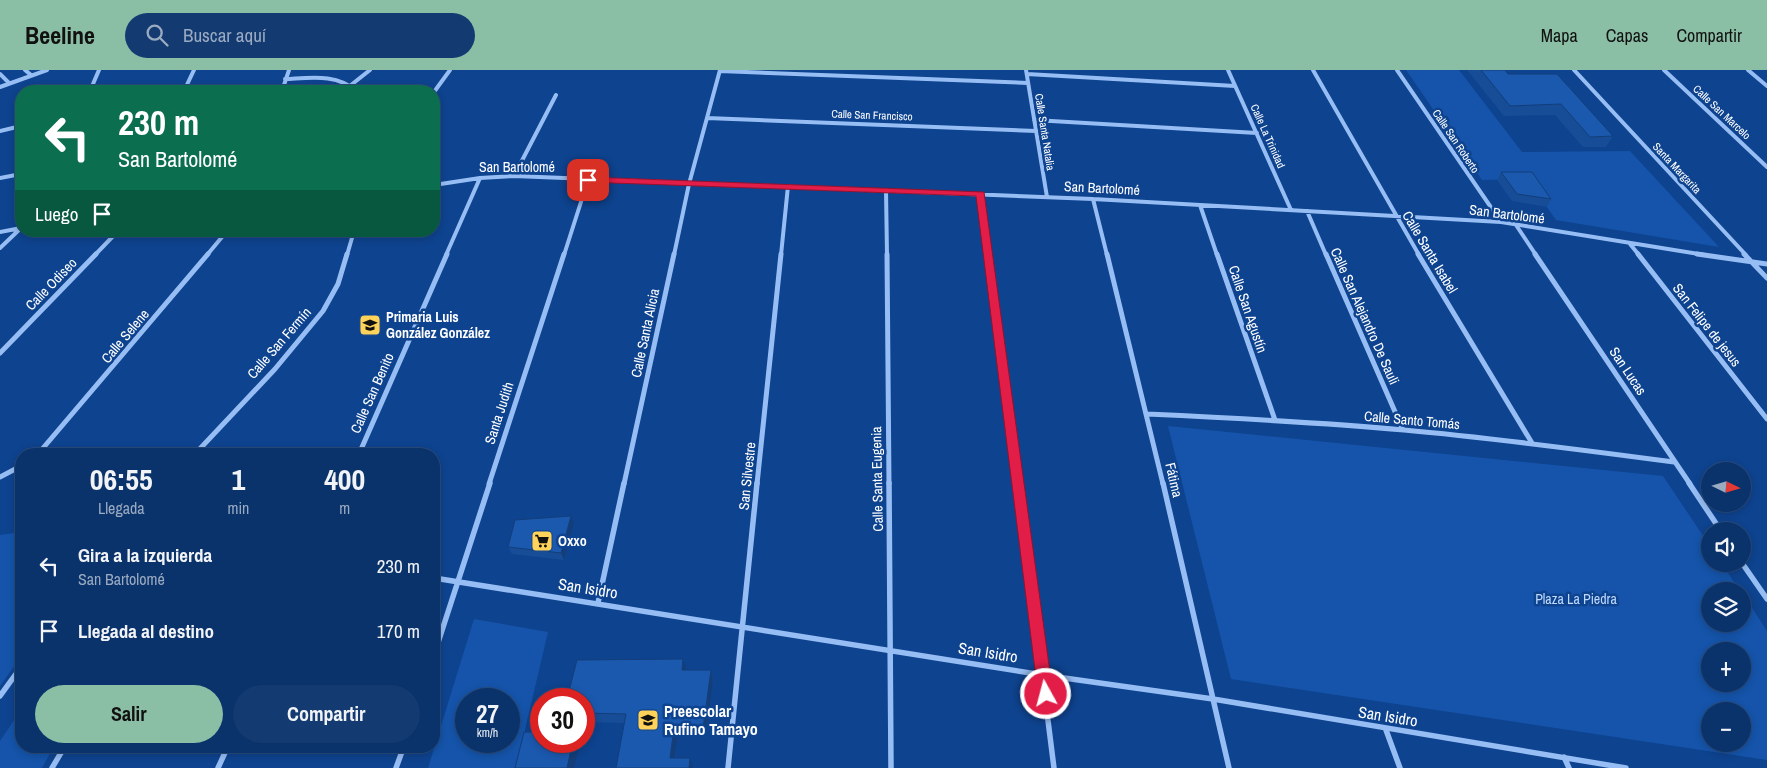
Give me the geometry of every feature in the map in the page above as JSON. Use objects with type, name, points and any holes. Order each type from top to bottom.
[{"type":"street","points":[[25,70],[31,75]]},
{"type":"street","points":[[0,87],[46,70]]},
{"type":"street","points":[[93,85],[99,70]]},
{"type":"street","points":[[187,85],[194,70]]},
{"type":"street","points":[[284,85],[289,70]]},
{"type":"street","points":[[285,79],[323,79],[351,85],[370,70]]},
{"type":"street","points":[[439,85],[450,70]]},
{"type":"street","name":"Calle La Trinidad","points":[[1228,70],[1291,210]]},
{"type":"street","name":"Calle Santa Isabel","points":[[1313,70],[1396,216],[1532,443]]},
{"type":"street","name":"Calle San Roberto","points":[[1397,70],[1501,222]]},
{"type":"street","name":"Santa Margarita","points":[[1574,70],[1767,278]]},
{"type":"street","name":"Calle San Marcelo","points":[[1664,70],[1767,167]]},
{"type":"street","points":[[1748,70],[1767,86]]},
{"type":"street","points":[[720,71],[1028,83]]},
{"type":"street","name":"Calle Santa Alicia","points":[[598,603],[689,184],[720,71]]},
{"type":"street","points":[[1027,72],[1235,86]]},
{"type":"street","name":"Calle Santa Natalia","points":[[1027,72],[1047,197]]},
{"type":"street","points":[[0,74],[9,83]]},
{"type":"street","points":[[514,176],[556,95]]},
{"type":"street","name":"Calle San Francisco","points":[[706,118],[1036,131]]},
{"type":"street","points":[[1034,120],[1257,133]]},
{"type":"street","points":[[0,131],[15,127]]},
{"type":"street","points":[[0,178],[15,175]]},
{"type":"street","name":"San Bartolomé","points":[[440,184],[480,178],[514,176],[1093,199],[1501,222],[1630,244],[1767,264]]},
{"type":"street","name":"Calle San Benito","points":[[362,448],[480,178]]},
{"type":"street","name":"Santa Judith","points":[[440,636],[588,180]]},
{"type":"street","name":"San Silvestre","points":[[728,768],[788,186]]},
{"type":"street","name":"Calle Santa Eugenia","points":[[886,190],[891,768]]},
{"type":"street","points":[[981,194],[1054,768]]},
{"type":"street","name":"Fátima","points":[[1093,199],[1147,414],[1229,768]]},
{"type":"street","name":"Calle San Agustín","points":[[1200,205],[1275,420]]},
{"type":"street","name":"Calle San Alejandro De Sauli","points":[[1307,211],[1403,430]]},
{"type":"street","name":"San Lucas","points":[[1516,225],[1715,522]]},
{"type":"street","points":[[0,232],[15,229]]},
{"type":"street","points":[[0,248],[15,234]]},
{"type":"street","name":"Calle Odiseo","points":[[0,352],[112,237]]},
{"type":"street","name":"Calle Selene","points":[[43,448],[222,237]]},
{"type":"street","name":"Calle San Fermín","points":[[201,448],[275,369],[323,311],[338,284],[352,237]]},
{"type":"street","name":"San Felipe de jesus","points":[[1630,244],[1767,419]]},
{"type":"street","name":"Calle Santo Tomás","points":[[1147,414],[1275,420],[1403,430],[1532,443],[1674,462]]},
{"type":"street","points":[[0,477],[15,469]]},
{"type":"street","points":[[1748,572],[1767,599]]},
{"type":"street","name":"San Isidro","points":[[440,579],[1043,675],[1213,700],[1626,768]]},
{"type":"street","points":[[0,696],[15,675]]},
{"type":"street","points":[[1386,730],[1400,768]]},
{"type":"street","points":[[52,768],[61,753]]},
{"type":"street","points":[[218,768],[225,753]]},
{"type":"street","points":[[396,768],[401,753]]},
{"type":"street","points":[[1564,757],[1569,768]]},
{"type":"green space","points":[[1406,70],[1459,70],[1522,152],[1630,151],[1719,247],[1556,220],[1527,179],[1482,180]]},
{"type":"green space","name":"Plaza La Piedra","points":[[1168,426],[1663,476],[1701,533],[1701,572],[1727,572],[1734,582],[1701,582],[1701,632],[1751,632],[1751,606],[1767,631],[1767,760],[1714,752],[1751,752],[1751,702],[1701,702],[1701,750],[1231,679]]},
{"type":"green space","points":[[15,533],[15,665],[0,686],[0,535]]},
{"type":"green space","points":[[474,619],[548,632],[535,688],[530,688],[530,708],[520,751],[520,688],[455,688],[455,753],[520,753],[516,768],[428,768],[433,753],[440,753],[440,729]]},
{"type":"green space","points":[[15,719],[15,753],[50,753],[42,768],[0,768],[0,741]]},
{"type":"building","points":[[1481,70],[1505,70],[1508,74],[1557,74],[1613,136],[1590,137],[1561,104],[1510,106]]},
{"type":"building","points":[[1501,172],[1532,172],[1551,199],[1517,194]]},
{"type":"building","name":"Oxxo","points":[[571,516],[561,553],[508,547],[515,520]]},
{"type":"building","points":[[683,659],[682,670],[711,670],[703,728],[674,728],[670,758],[690,758],[689,768],[616,768],[626,714],[595,713],[595,688],[570,688],[577,660]]},
{"type":"building","points":[[524,732],[530,732],[530,753],[570,753],[567,768],[515,768]]},
{"type":"place","name":"Primaria Luis González González","points":[[370,325]]},
{"type":"place","name":"Oxxo","points":[[542,541]]},
{"type":"place","name":"Preescolar Rufino Tamayo","points":[[648,720]]},
{"type":"route","points":[[588,180],[981,194],[1046,694]]}]
